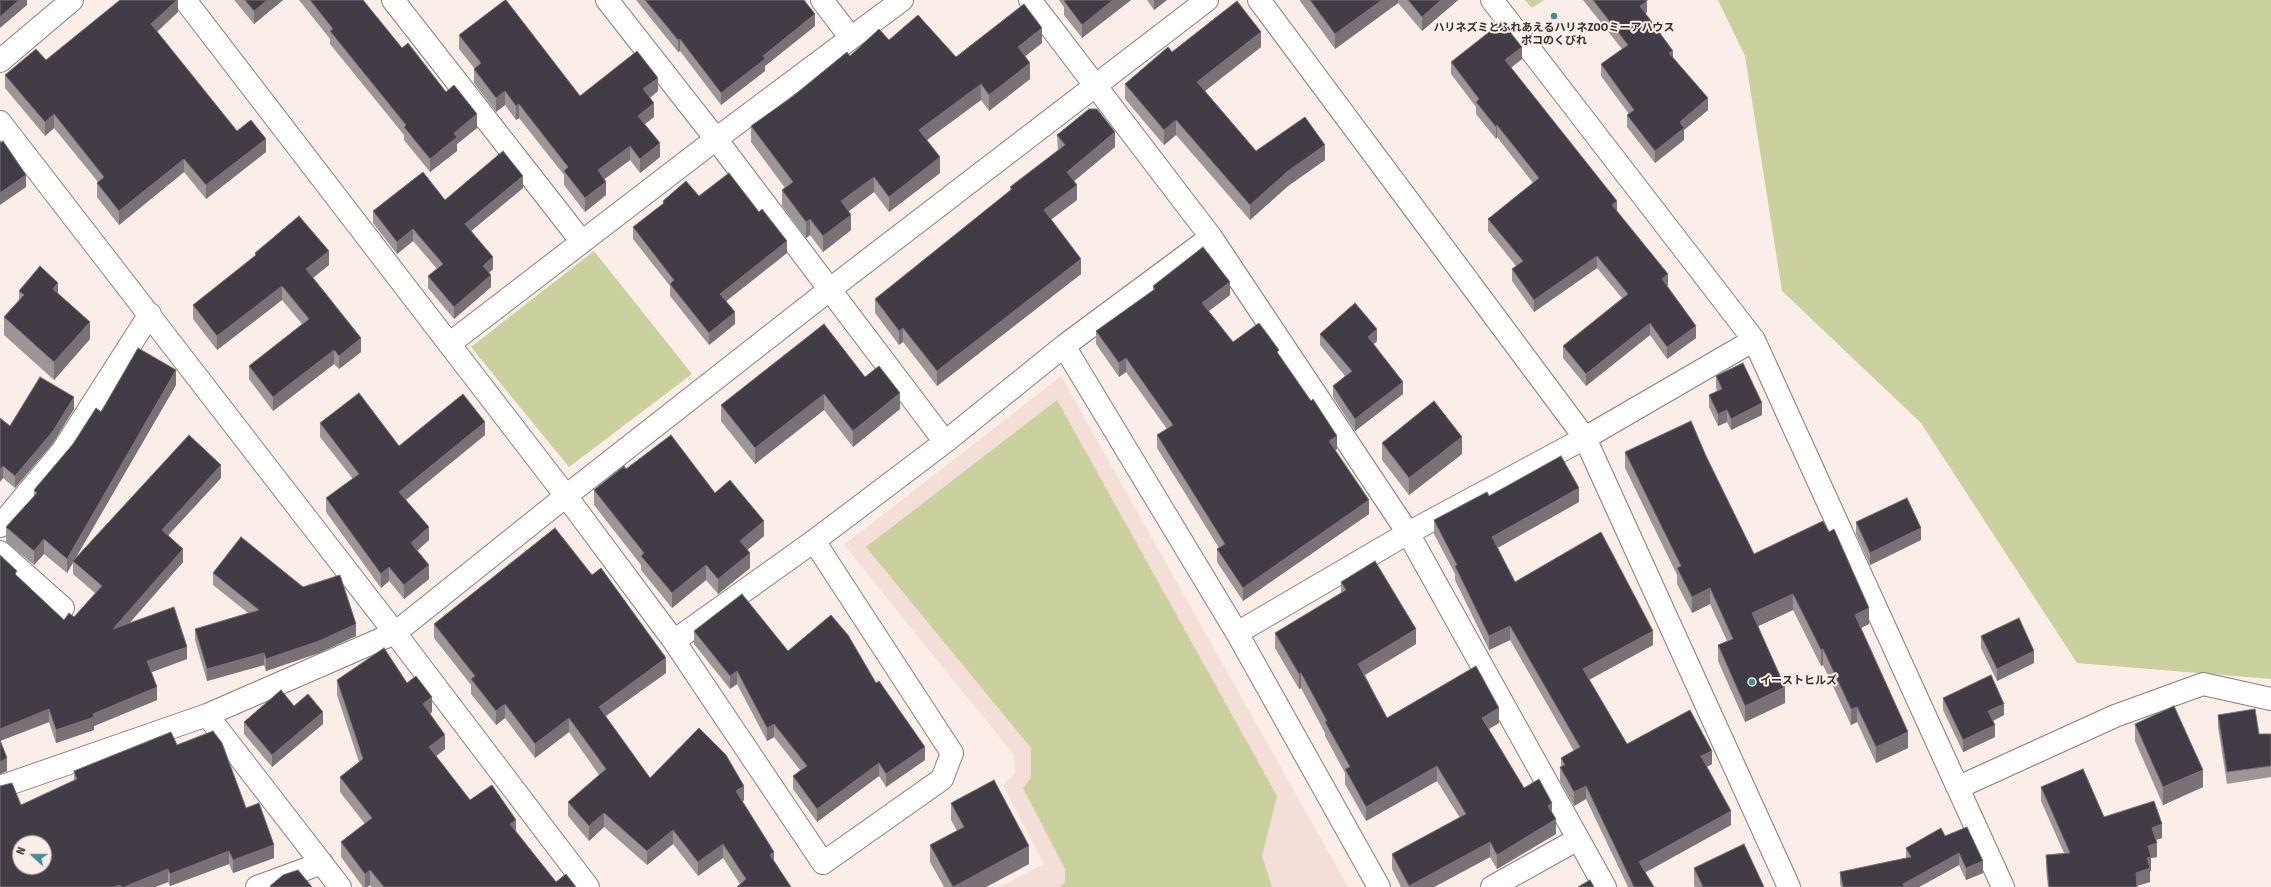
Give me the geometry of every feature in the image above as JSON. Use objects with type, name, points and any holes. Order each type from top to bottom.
[{"type":"street","points":[[0,61],[72,0]]},
{"type":"street","points":[[185,0],[566,496],[674,641],[823,863],[942,779],[952,753],[814,541]]},
{"type":"street","points":[[393,0],[582,242]]},
{"type":"street","points":[[607,0],[716,139],[945,442]]},
{"type":"street","points":[[822,0],[851,38]]},
{"type":"street","points":[[450,344],[716,139],[902,0]]},
{"type":"street","points":[[1030,0],[1211,237],[1408,533],[1605,887]]},
{"type":"street","points":[[0,787],[206,715],[395,633],[566,496],[829,290],[1207,0]]},
{"type":"street","points":[[1259,0],[1585,438],[1789,887]]},
{"type":"street","points":[[1492,0],[1754,340],[1959,787],[2003,887]]},
{"type":"street","points":[[0,122],[150,314],[588,887]]},
{"type":"street","points":[[674,641],[814,541],[945,442],[1064,346],[1211,237]]},
{"type":"street","points":[[0,526],[63,450],[150,314]]},
{"type":"street","points":[[1237,633],[1408,533],[1585,438],[1754,340]]},
{"type":"street","points":[[1064,346],[1237,633],[1379,887]]},
{"type":"street","points":[[0,552],[63,608]]},
{"type":"street","points":[[1959,787],[2115,716],[2203,684],[2271,699]]},
{"type":"street","points":[[206,715],[340,887]]},
{"type":"street","points":[[1492,887],[1578,839]]},
{"type":"street","points":[[257,887],[322,863]]},
{"type":"shaded area","points":[[1061,376],[1348,887],[1000,887],[1044,864],[1003,785],[1015,774],[1014,755],[844,545]]},
{"type":"green space","points":[[1525,0],[1544,0],[1532,8]]},
{"type":"green space","points":[[1718,0],[2271,0],[2271,679],[2077,663],[1921,423],[1782,291],[1745,56]]},
{"type":"green space","points":[[594,251],[692,374],[569,467],[471,347]]},
{"type":"green space","points":[[1057,400],[1277,796],[1262,856],[1272,887],[1060,887],[1065,882],[1065,869],[1023,788],[1031,778],[1031,748],[866,547]]},
{"type":"building","points":[[0,0],[19,0],[0,17]]},
{"type":"building","points":[[120,0],[177,0],[151,24],[237,131],[251,120],[266,139],[206,185],[184,159],[119,211],[97,183],[104,177],[54,114],[45,122],[5,75],[36,49],[46,60]]},
{"type":"building","points":[[245,0],[267,0],[254,11]]},
{"type":"building","points":[[310,0],[363,0],[402,48],[408,43],[446,92],[454,85],[477,114],[454,133],[457,137],[430,159],[404,127],[406,125],[330,31],[333,29]]},
{"type":"building","points":[[505,0],[580,96],[637,51],[658,78],[643,89],[654,103],[638,116],[660,143],[640,159],[630,146],[598,170],[606,182],[585,198],[564,171],[568,167],[519,104],[516,106],[505,91],[496,98],[474,69],[481,63],[459,35]]},
{"type":"building","points":[[645,0],[804,0],[815,14],[763,56],[765,59],[721,93],[680,39],[678,40]]},
{"type":"building","points":[[1113,0],[1082,25],[1064,1]]},
{"type":"building","points":[[1310,0],[1382,0],[1335,34]]},
{"type":"building","points":[[1408,0],[1441,0],[1422,17]]},
{"type":"building","points":[[1593,0],[1647,0],[1640,6],[1673,51],[1669,53],[1708,98],[1680,122],[1684,128],[1655,151],[1627,115],[1634,110],[1601,64],[1628,45]]},
{"type":"building","points":[[1237,1],[1261,32],[1197,82],[1256,151],[1305,117],[1325,145],[1288,171],[1250,205],[1176,120],[1164,130],[1125,84],[1168,47],[1172,52]]},
{"type":"building","points":[[1024,4],[1042,28],[1018,47],[1030,63],[989,95],[981,84],[919,130],[940,157],[889,197],[874,177],[841,201],[851,215],[823,236],[810,219],[806,222],[782,190],[793,182],[751,126],[792,97],[847,52],[850,56],[879,29],[889,40],[918,15],[956,57]]},
{"type":"building","points":[[1502,22],[1522,47],[1505,60],[1617,201],[1612,205],[1668,274],[1662,279],[1696,326],[1667,347],[1650,323],[1586,374],[1563,346],[1628,294],[1597,256],[1534,300],[1512,269],[1523,261],[1488,219],[1539,178],[1497,125],[1496,127],[1476,102],[1479,99],[1451,62]]},
{"type":"building","points":[[1089,109],[1097,109],[1115,132],[1067,172],[1077,185],[1044,210],[1081,259],[937,371],[903,328],[899,331],[875,299],[1012,189],[1010,187],[1065,145],[1057,135]]},
{"type":"building","points":[[3,141],[26,175],[0,193],[0,143]]},
{"type":"building","points":[[503,151],[523,176],[465,224],[493,257],[483,266],[491,275],[454,307],[428,276],[443,264],[413,229],[397,242],[373,211],[423,172],[445,200]]},
{"type":"building","points":[[729,173],[759,212],[762,209],[787,241],[720,294],[735,312],[709,333],[670,284],[674,280],[633,227],[664,203],[663,201],[686,181],[699,196]]},
{"type":"building","points":[[299,216],[329,251],[306,269],[361,338],[339,356],[334,350],[273,397],[249,366],[309,319],[282,286],[217,336],[193,305],[256,255],[255,253]]},
{"type":"building","points":[[1203,247],[1230,282],[1202,303],[1233,342],[1259,323],[1279,350],[1277,352],[1311,401],[1313,399],[1337,436],[1329,441],[1369,500],[1243,588],[1217,549],[1225,544],[1157,435],[1173,425],[1126,358],[1119,363],[1096,331],[1155,289],[1153,286]]},
{"type":"building","points":[[40,266],[58,283],[53,289],[90,322],[54,362],[4,317],[24,295],[19,291]]},
{"type":"building","points":[[1355,303],[1377,329],[1368,337],[1403,382],[1355,419],[1333,386],[1352,371],[1320,334]]},
{"type":"building","points":[[824,324],[865,377],[879,366],[900,393],[853,431],[824,394],[755,448],[721,405]]},
{"type":"building","points":[[138,348],[176,370],[67,559],[44,539],[34,551],[6,527],[37,493],[34,490],[73,444],[96,408],[101,412]]},
{"type":"building","points":[[1743,363],[1762,403],[1731,419],[1727,410],[1718,414],[1709,395],[1722,389],[1716,376]]},
{"type":"building","points":[[40,377],[74,397],[53,431],[15,476],[3,466],[0,470],[0,418],[10,426]]},
{"type":"building","points":[[359,393],[399,446],[463,394],[485,422],[399,492],[429,527],[411,543],[429,565],[404,585],[389,567],[381,574],[326,498],[359,474],[320,423]]},
{"type":"building","points":[[1434,401],[1462,437],[1409,478],[1382,443]]},
{"type":"building","points":[[1691,421],[1706,456],[1754,554],[1823,521],[1829,532],[1834,529],[1869,608],[1855,615],[1908,732],[1876,747],[1857,707],[1851,709],[1823,649],[1821,650],[1793,594],[1752,613],[1785,687],[1745,706],[1718,645],[1733,639],[1710,588],[1692,597],[1677,568],[1681,566],[1625,452]]},
{"type":"building","points":[[189,435],[221,465],[162,530],[183,549],[113,629],[174,607],[187,647],[147,661],[157,687],[93,714],[94,717],[56,730],[49,709],[0,729],[0,555],[17,571],[15,574],[64,620],[69,613],[74,617],[102,586],[73,561]]},
{"type":"building","points":[[671,435],[715,493],[730,480],[764,521],[740,541],[750,553],[718,579],[706,565],[672,593],[641,556],[644,553],[594,490],[624,466],[626,469]]},
{"type":"building","points":[[1561,456],[1579,488],[1492,537],[1515,582],[1601,532],[1653,631],[1583,669],[1627,744],[1690,710],[1712,751],[1701,756],[1731,811],[1639,862],[1654,887],[1634,887],[1586,786],[1574,792],[1560,767],[1565,765],[1561,758],[1580,747],[1510,626],[1489,636],[1455,566],[1457,565],[1434,520],[1487,492],[1489,496]]},
{"type":"building","points":[[1907,498],[1921,528],[1870,553],[1856,522]]},
{"type":"building","points":[[555,528],[592,575],[601,568],[666,658],[599,707],[650,778],[699,728],[726,755],[744,786],[736,791],[774,852],[770,855],[791,887],[737,887],[746,879],[723,844],[698,862],[673,830],[647,851],[604,813],[589,826],[568,802],[606,769],[569,718],[535,744],[505,704],[496,711],[471,679],[475,676],[434,624]]},
{"type":"building","points":[[241,537],[303,587],[340,575],[356,624],[319,641],[266,659],[264,653],[207,669],[195,629],[259,610],[213,573]]},
{"type":"building","points":[[1375,561],[1416,629],[1358,664],[1387,718],[1476,666],[1499,708],[1482,718],[1524,788],[1539,779],[1552,803],[1548,806],[1556,819],[1497,855],[1490,842],[1409,886],[1392,854],[1466,814],[1437,766],[1366,807],[1345,769],[1350,767],[1325,722],[1327,721],[1301,673],[1299,674],[1275,633],[1346,590],[1341,582]]},
{"type":"building","points":[[742,594],[788,651],[831,615],[848,635],[876,683],[879,681],[925,747],[886,774],[879,763],[817,809],[793,776],[807,766],[774,724],[767,728],[737,671],[730,676],[694,631]]},
{"type":"building","points":[[2019,618],[2034,651],[1997,669],[1981,636]]},
{"type":"building","points":[[384,648],[407,683],[416,676],[432,697],[423,704],[445,735],[429,747],[470,800],[492,785],[516,820],[510,824],[556,882],[566,874],[576,887],[384,887],[370,870],[365,874],[341,842],[372,818],[340,777],[363,759],[337,680]]},
{"type":"building","points":[[1991,675],[2004,704],[1988,711],[1995,725],[1963,740],[1943,698]]},
{"type":"building","points":[[281,690],[294,706],[308,694],[323,712],[272,755],[244,722]]},
{"type":"building","points":[[2174,706],[2203,770],[2163,787],[2135,724]]},
{"type":"building","points":[[2255,709],[2259,734],[2271,734],[2271,766],[2227,772],[2218,715]]},
{"type":"building","points":[[213,731],[222,743],[246,808],[259,803],[274,845],[233,860],[229,851],[170,874],[168,869],[124,887],[121,887],[120,885],[113,887],[0,887],[0,786],[12,783],[21,805],[77,779],[74,771],[171,732],[177,745]]},
{"type":"building","points":[[0,740],[7,758],[0,762]]},
{"type":"building","points":[[2083,769],[2104,817],[2154,801],[2162,824],[2152,828],[2157,843],[2148,846],[2151,857],[2147,858],[2150,868],[2136,873],[2137,887],[2049,887],[2046,855],[2070,853],[2041,787]]},
{"type":"building","points":[[994,780],[1029,846],[953,887],[930,845],[964,827],[951,803]]},
{"type":"building","points":[[1967,827],[1983,861],[1966,868],[1959,853],[1903,884],[1904,887],[1843,887],[1840,872],[1911,857],[1906,848],[1941,828],[1945,836]]},
{"type":"building","points":[[1744,844],[1764,887],[1703,887],[1694,868]]},
{"type":"building","points":[[298,870],[312,887],[270,886],[283,875]]},
{"type":"building","points":[[1590,880],[1594,887],[1578,887]]},
{"type":"place","name":"ハリネズミとふれあえるハリネZOOミーアハウス ポコのくびれ","points":[[1554,16]]},
{"type":"place","name":"イーストヒルズ","points":[[1752,682]]}]
